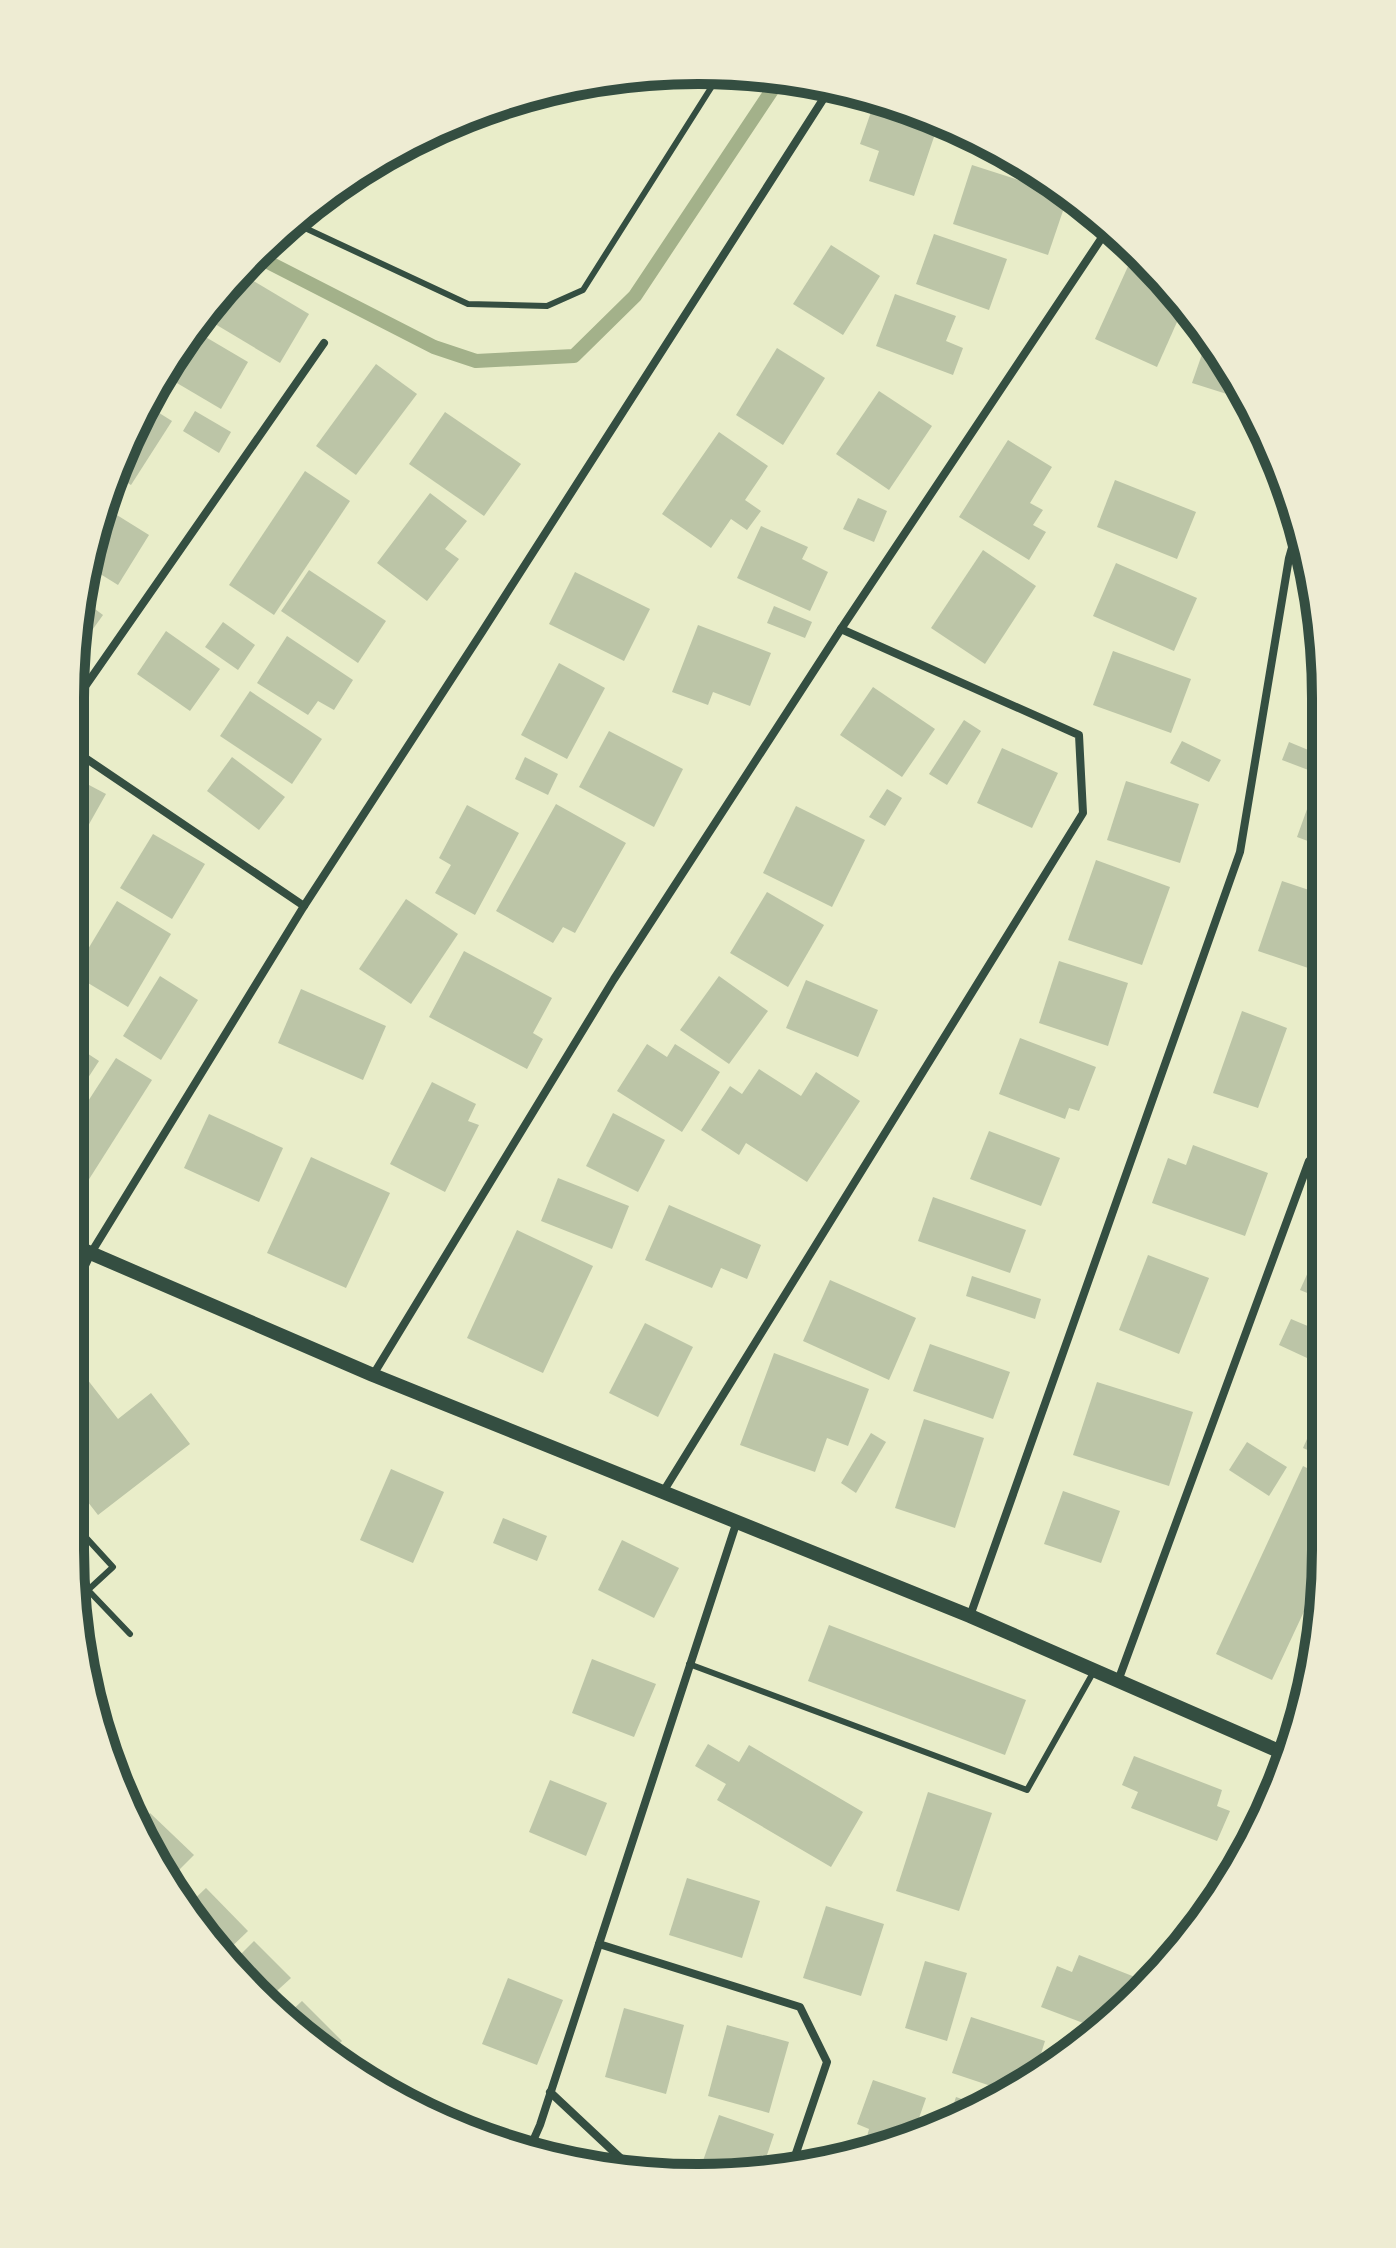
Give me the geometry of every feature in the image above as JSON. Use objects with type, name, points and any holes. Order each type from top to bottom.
[{"type":"street","points":[[84,1268],[304,906],[824,97]]},
{"type":"street","points":[[373,1375],[614,979],[841,629],[1103,236]]},
{"type":"street","points":[[84,688],[324,343]]},
{"type":"street","points":[[970,1616],[1240,852],[1293,546]]},
{"type":"street","points":[[663,1492],[1083,813],[1079,735],[841,629]]},
{"type":"street","points":[[84,757],[304,906]]},
{"type":"street","points":[[1118,1681],[1309,1161],[1312,1162]]},
{"type":"street","points":[[84,1250],[373,1375],[970,1616],[1277,1751]]},
{"type":"street","points":[[532,2141],[737,1520]]},
{"type":"street","points":[[599,1944],[800,2007],[827,2062],[795,2156]]},
{"type":"street","points":[[550,2092],[622,2159]]},
{"type":"lane","points":[[304,227],[468,304],[547,306],[583,290],[713,84]]},
{"type":"lane","points":[[84,1535],[113,1567],[88,1590],[130,1634]]},
{"type":"lane","points":[[689,1664],[1027,1790],[1094,1671]]},
{"type":"building","points":[[872,110],[936,132],[914,196],[869,181],[879,151],[860,144]]},
{"type":"building","points":[[972,165],[1038,186],[1065,206],[1048,255],[953,224]]},
{"type":"building","points":[[934,234],[1007,259],[989,310],[916,284]]},
{"type":"building","points":[[831,245],[880,276],[843,335],[793,304]]},
{"type":"building","points":[[1130,262],[1179,317],[1157,367],[1095,339]]},
{"type":"building","points":[[250,279],[309,314],[280,363],[212,322]]},
{"type":"building","points":[[895,294],[956,316],[946,341],[963,348],[953,375],[876,346]]},
{"type":"building","points":[[203,335],[248,362],[221,409],[173,380]]},
{"type":"building","points":[[777,348],[825,378],[783,445],[736,415]]},
{"type":"building","points":[[1204,350],[1233,396],[1192,383]]},
{"type":"building","points":[[376,364],[417,394],[356,475],[316,446]]},
{"type":"building","points":[[879,391],[932,426],[889,490],[836,454]]},
{"type":"building","points":[[155,411],[172,421],[131,485],[124,481]]},
{"type":"building","points":[[195,411],[231,432],[219,453],[183,431]]},
{"type":"building","points":[[445,412],[521,464],[484,516],[409,464]]},
{"type":"building","points":[[719,432],[768,466],[745,500],[761,511],[747,530],[731,519],[711,548],[662,514]]},
{"type":"building","points":[[1008,440],[1052,467],[1030,503],[1043,510],[1033,525],[1046,532],[1029,560],[959,517]]},
{"type":"building","points":[[305,471],[350,501],[274,615],[229,585]]},
{"type":"building","points":[[1115,480],[1196,512],[1177,559],[1097,527]]},
{"type":"building","points":[[430,493],[467,521],[445,549],[459,559],[427,601],[377,563]]},
{"type":"building","points":[[858,498],[887,511],[874,542],[843,529]]},
{"type":"building","points":[[113,513],[149,535],[118,585],[97,572]]},
{"type":"building","points":[[761,526],[808,547],[802,559],[828,572],[810,611],[737,578]]},
{"type":"building","points":[[983,550],[1036,586],[985,664],[931,628]]},
{"type":"building","points":[[1116,563],[1197,598],[1174,651],[1093,616]]},
{"type":"building","points":[[309,570],[386,621],[358,663],[281,611]]},
{"type":"building","points":[[575,572],[650,609],[624,661],[549,624]]},
{"type":"building","points":[[91,606],[103,615],[87,637]]},
{"type":"building","points":[[774,606],[812,622],[805,638],[767,623]]},
{"type":"building","points":[[223,622],[255,645],[238,670],[205,647]]},
{"type":"building","points":[[698,625],[771,653],[750,706],[713,692],[708,705],[672,692]]},
{"type":"building","points":[[166,631],[220,669],[190,711],[137,674]]},
{"type":"building","points":[[287,636],[353,680],[334,710],[318,701],[308,715],[257,683]]},
{"type":"building","points":[[1113,651],[1191,679],[1171,733],[1093,705]]},
{"type":"building","points":[[559,663],[605,688],[567,759],[521,735]]},
{"type":"building","points":[[873,687],[935,729],[902,777],[840,735]]},
{"type":"building","points":[[250,691],[322,739],[292,784],[220,736]]},
{"type":"building","points":[[964,720],[981,731],[947,785],[929,774]]},
{"type":"building","points":[[609,731],[683,769],[654,827],[579,787]]},
{"type":"building","points":[[1182,741],[1221,760],[1209,782],[1170,763]]},
{"type":"building","points":[[1289,742],[1312,752],[1312,769],[1311,771],[1282,760]]},
{"type":"building","points":[[1002,748],[1058,773],[1032,828],[977,803]]},
{"type":"building","points":[[232,757],[285,797],[259,830],[207,791]]},
{"type":"building","points":[[525,757],[558,774],[548,795],[515,779]]},
{"type":"building","points":[[1126,781],[1199,804],[1180,863],[1107,840]]},
{"type":"building","points":[[84,782],[106,794],[84,833]]},
{"type":"building","points":[[887,789],[902,798],[885,826],[869,817]]},
{"type":"building","points":[[1312,795],[1312,843],[1297,837]]},
{"type":"building","points":[[556,804],[626,843],[575,933],[563,927],[553,943],[496,911]]},
{"type":"building","points":[[467,805],[519,833],[475,915],[435,893],[451,865],[439,858]]},
{"type":"building","points":[[796,806],[865,840],[832,907],[763,873]]},
{"type":"building","points":[[153,834],[205,864],[172,919],[120,888]]},
{"type":"building","points":[[1096,860],[1170,887],[1142,965],[1068,940]]},
{"type":"building","points":[[1282,881],[1312,891],[1312,969],[1258,951]]},
{"type":"building","points":[[767,892],[824,925],[788,987],[730,953]]},
{"type":"building","points":[[406,899],[458,934],[411,1004],[359,969]]},
{"type":"building","points":[[117,901],[171,934],[128,1007],[84,981],[84,956]]},
{"type":"building","points":[[464,951],[552,998],[533,1033],[543,1039],[527,1069],[429,1017]]},
{"type":"building","points":[[1059,961],[1128,983],[1108,1046],[1039,1023]]},
{"type":"building","points":[[160,976],[198,1000],[161,1060],[123,1036]]},
{"type":"building","points":[[719,976],[768,1011],[729,1064],[680,1030]]},
{"type":"building","points":[[806,980],[878,1010],[858,1057],[786,1028]]},
{"type":"building","points":[[301,989],[386,1026],[363,1080],[278,1043]]},
{"type":"building","points":[[1242,1011],[1287,1028],[1258,1108],[1213,1093]]},
{"type":"building","points":[[1020,1038],[1096,1067],[1079,1111],[1069,1108],[1065,1119],[999,1094]]},
{"type":"building","points":[[647,1044],[667,1057],[675,1044],[720,1072],[682,1132],[617,1091]]},
{"type":"building","points":[[84,1051],[99,1061],[84,1084]]},
{"type":"building","points":[[116,1058],[152,1080],[86,1184],[84,1183],[84,1107]]},
{"type":"building","points":[[759,1069],[801,1096],[816,1072],[860,1101],[807,1182],[746,1143],[739,1155],[701,1130],[730,1086],[742,1094]]},
{"type":"building","points":[[432,1082],[476,1104],[468,1121],[479,1125],[445,1192],[390,1164]]},
{"type":"building","points":[[613,1113],[665,1140],[638,1192],[586,1166]]},
{"type":"building","points":[[209,1114],[283,1148],[259,1202],[184,1168]]},
{"type":"building","points":[[989,1131],[1060,1158],[1041,1206],[970,1179]]},
{"type":"building","points":[[1193,1145],[1268,1173],[1245,1236],[1152,1203],[1168,1158],[1186,1165]]},
{"type":"building","points":[[311,1157],[390,1193],[346,1288],[267,1253]]},
{"type":"building","points":[[558,1178],[629,1206],[612,1249],[541,1221]]},
{"type":"building","points":[[933,1197],[1026,1230],[1010,1273],[918,1241]]},
{"type":"building","points":[[669,1205],[761,1245],[747,1279],[721,1268],[712,1288],[645,1260]]},
{"type":"building","points":[[517,1230],[593,1266],[543,1373],[467,1338]]},
{"type":"building","points":[[1148,1255],[1209,1278],[1179,1354],[1119,1330]]},
{"type":"building","points":[[1312,1263],[1312,1295],[1300,1290]]},
{"type":"building","points":[[972,1276],[1041,1299],[1035,1319],[966,1296]]},
{"type":"building","points":[[830,1280],[916,1318],[889,1380],[803,1341]]},
{"type":"building","points":[[1291,1319],[1312,1328],[1312,1360],[1279,1345]]},
{"type":"building","points":[[645,1323],[693,1347],[658,1417],[609,1393]]},
{"type":"building","points":[[930,1344],[1010,1372],[993,1419],[913,1391]]},
{"type":"building","points":[[774,1353],[869,1389],[848,1446],[827,1438],[815,1472],[740,1445]]},
{"type":"building","points":[[87,1379],[118,1419],[151,1393],[190,1444],[98,1515],[84,1497],[84,1381]]},
{"type":"building","points":[[1097,1382],[1193,1412],[1169,1486],[1073,1455]]},
{"type":"building","points":[[924,1419],[984,1438],[955,1528],[895,1508]]},
{"type":"building","points":[[1312,1428],[1312,1452],[1303,1448]]},
{"type":"building","points":[[871,1433],[886,1442],[856,1493],[841,1483]]},
{"type":"building","points":[[1247,1442],[1287,1467],[1269,1496],[1229,1470]]},
{"type":"building","points":[[1303,1466],[1312,1470],[1310,1598],[1272,1680],[1216,1654]]},
{"type":"building","points":[[391,1469],[444,1492],[413,1563],[360,1540]]},
{"type":"building","points":[[1063,1491],[1120,1511],[1101,1563],[1044,1544]]},
{"type":"building","points":[[503,1518],[547,1536],[537,1561],[493,1543]]},
{"type":"building","points":[[622,1540],[679,1568],[654,1618],[598,1590]]},
{"type":"building","points":[[829,1625],[1026,1700],[1005,1755],[808,1681]]},
{"type":"building","points":[[592,1659],[656,1684],[634,1737],[572,1713]]},
{"type":"building","points":[[708,1744],[739,1762],[749,1745],[863,1812],[831,1867],[717,1800],[726,1784],[695,1766]]},
{"type":"building","points":[[1134,1756],[1222,1790],[1217,1806],[1230,1811],[1217,1841],[1131,1808],[1138,1792],[1122,1785]]},
{"type":"building","points":[[550,1780],[607,1803],[586,1856],[529,1832]]},
{"type":"building","points":[[928,1792],[992,1813],[959,1911],[896,1891]]},
{"type":"building","points":[[150,1813],[194,1855],[176,1873],[166,1857],[145,1818]]},
{"type":"building","points":[[687,1878],[760,1901],[742,1958],[669,1935]]},
{"type":"building","points":[[206,1888],[248,1931],[230,1948],[193,1900]]},
{"type":"building","points":[[826,1906],[884,1924],[861,1996],[803,1978]]},
{"type":"building","points":[[254,1941],[291,1978],[274,1994],[238,1957]]},
{"type":"building","points":[[1079,1955],[1138,1978],[1087,2025],[1041,2007],[1057,1966],[1072,1972]]},
{"type":"building","points":[[925,1961],[967,1973],[947,2041],[905,2028]]},
{"type":"building","points":[[508,1978],[563,2000],[537,2065],[482,2044]]},
{"type":"building","points":[[302,2001],[342,2041],[337,2046],[292,2011]]},
{"type":"building","points":[[624,2008],[684,2025],[666,2094],[605,2077]]},
{"type":"building","points":[[971,2017],[1045,2041],[1039,2061],[995,2087],[952,2073]]},
{"type":"building","points":[[727,2025],[789,2042],[769,2113],[708,2096]]},
{"type":"building","points":[[873,2080],[926,2098],[917,2123],[866,2140],[869,2129],[857,2124]]},
{"type":"building","points":[[956,2097],[969,2101],[952,2109]]},
{"type":"building","points":[[719,2115],[774,2134],[765,2160],[702,2164]]},
{"type":"waterway","points":[[267,261],[434,347],[476,361],[574,356],[635,296],[773,89]]}]
